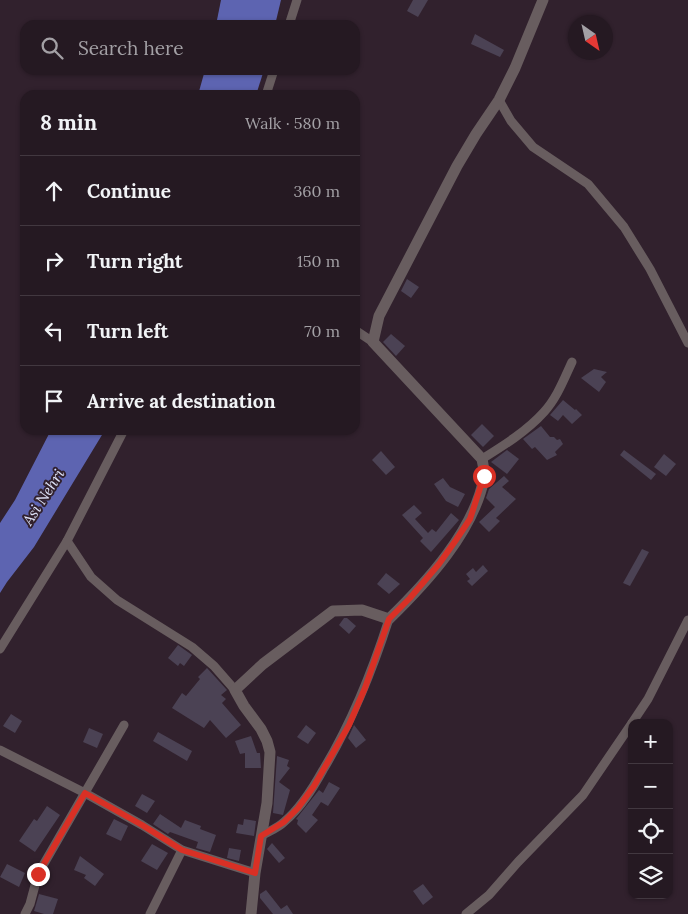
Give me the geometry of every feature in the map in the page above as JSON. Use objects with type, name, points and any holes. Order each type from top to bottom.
[{"type":"street","points":[[291,20],[297,0]]},
{"type":"street","points":[[373,342],[378,316],[457,166],[499,100],[515,68],[543,0]]},
{"type":"street","points":[[268,90],[272,75]]},
{"type":"street","points":[[499,100],[511,122],[533,147],[588,184],[624,227],[650,269],[688,343]]},
{"type":"street","points":[[261,836],[284,822],[298,808],[314,786],[349,725],[365,688],[389,619],[439,564],[470,519],[484,476],[482,459],[373,342],[360,333]]},
{"type":"street","points":[[482,459],[543,413],[555,397],[572,362]]},
{"type":"street","points":[[0,649],[67,541],[121,435]]},
{"type":"street","points":[[67,541],[91,577],[117,600],[192,647],[214,666],[235,690],[268,741],[270,752],[267,803],[255,873],[251,914]]},
{"type":"street","points":[[235,690],[262,664],[333,611],[362,610],[389,619]]},
{"type":"street","points":[[635,719],[648,699],[688,620]]},
{"type":"street","points":[[25,914],[30,904],[38,874],[124,725]]},
{"type":"street","points":[[466,914],[489,895],[583,795],[628,729]]},
{"type":"street","points":[[0,750],[85,793],[182,850],[255,873]]},
{"type":"street","points":[[150,914],[182,850]]},
{"type":"water","points":[[221,0],[281,0],[276,20],[217,20]]},
{"type":"water","points":[[204,75],[262,75],[258,90],[199,90]]},
{"type":"water","name":"Asi Nehri","points":[[48,435],[102,435],[34,547],[0,593],[0,523],[15,500]]},
{"type":"building","points":[[413,0],[428,0],[418,17],[407,11]]},
{"type":"building","points":[[475,34],[504,50],[500,57],[471,44]]},
{"type":"building","points":[[407,279],[419,287],[411,298],[401,291]]},
{"type":"building","points":[[391,334],[405,346],[396,356],[383,342]]},
{"type":"building","points":[[594,369],[607,372],[601,377],[606,382],[599,392],[581,378]]},
{"type":"building","points":[[563,400],[582,415],[572,424],[563,415],[558,421],[550,415]]},
{"type":"building","points":[[482,424],[494,436],[483,447],[471,435]]},
{"type":"building","points":[[541,426],[550,437],[554,437],[557,440],[560,439],[563,444],[555,452],[557,455],[547,460],[535,447],[532,449],[523,439]]},
{"type":"building","points":[[507,450],[519,459],[507,474],[491,462]]},
{"type":"building","points":[[624,450],[656,474],[651,480],[620,455]]},
{"type":"building","points":[[381,451],[395,467],[386,475],[372,460]]},
{"type":"building","points":[[664,454],[676,464],[666,476],[654,467]]},
{"type":"building","points":[[504,476],[509,481],[502,487],[516,499],[496,518],[500,521],[489,532],[479,522],[495,507],[486,498],[489,489]]},
{"type":"building","points":[[443,478],[450,487],[465,494],[458,507],[446,501],[434,484]]},
{"type":"building","points":[[414,505],[422,513],[415,519],[428,533],[432,529],[436,532],[451,513],[459,520],[431,552],[420,541],[423,538],[402,515]]},
{"type":"building","points":[[642,549],[649,552],[630,586],[623,583]]},
{"type":"building","points":[[483,565],[488,571],[472,586],[467,581],[470,579],[466,574],[473,568],[476,572]]},
{"type":"building","points":[[386,573],[400,584],[389,594],[377,584]]},
{"type":"building","points":[[344,618],[347,618],[356,626],[349,634],[339,625]]},
{"type":"building","points":[[178,645],[192,655],[184,666],[180,663],[178,666],[168,658]]},
{"type":"building","points":[[207,668],[227,690],[221,695],[226,699],[222,703],[241,725],[226,738],[210,720],[204,728],[172,708],[182,693],[186,696],[200,679],[198,677]]},
{"type":"building","points":[[11,714],[22,721],[15,733],[3,726]]},
{"type":"building","points":[[306,725],[316,733],[308,744],[297,737]]},
{"type":"building","points":[[354,725],[366,740],[356,748],[348,738]]},
{"type":"building","points":[[89,728],[103,734],[97,748],[83,742]]},
{"type":"building","points":[[158,732],[192,751],[187,761],[153,741]]},
{"type":"building","points":[[251,736],[257,753],[260,753],[261,768],[245,768],[245,753],[240,754],[235,741]]},
{"type":"building","points":[[277,756],[289,760],[287,766],[290,768],[279,782],[290,790],[283,815],[273,813]]},
{"type":"building","points":[[329,782],[340,788],[328,806],[321,802],[312,815],[318,820],[306,833],[297,824],[298,820],[296,819],[319,790],[323,793]]},
{"type":"building","points":[[142,794],[155,801],[147,813],[135,806]]},
{"type":"building","points":[[47,806],[60,815],[35,852],[19,841],[34,819],[37,821]]},
{"type":"building","points":[[160,814],[181,828],[185,820],[201,826],[200,829],[216,835],[210,852],[196,848],[198,842],[170,832],[168,834],[153,824]]},
{"type":"building","points":[[114,819],[128,826],[121,841],[106,834]]},
{"type":"building","points":[[244,819],[256,821],[254,836],[236,833],[238,824],[243,825]]},
{"type":"building","points":[[272,843],[285,858],[279,863],[267,849]]},
{"type":"building","points":[[152,844],[168,853],[157,870],[141,861]]},
{"type":"building","points":[[229,848],[241,850],[239,861],[227,858]]},
{"type":"building","points":[[80,856],[104,874],[95,886],[84,878],[86,875],[74,870]]},
{"type":"building","points":[[7,864],[25,873],[19,887],[0,877]]},
{"type":"building","points":[[423,884],[433,897],[423,905],[413,891]]},
{"type":"building","points":[[266,890],[281,909],[287,905],[293,914],[273,914],[260,898],[260,894]]},
{"type":"building","points":[[39,894],[58,899],[53,914],[34,911]]},
{"type":"route","points":[[38,874],[85,793],[182,850],[255,873],[261,836],[284,822],[298,808],[314,786],[349,725],[379,651],[389,619],[439,564],[470,519],[484,476]]}]
